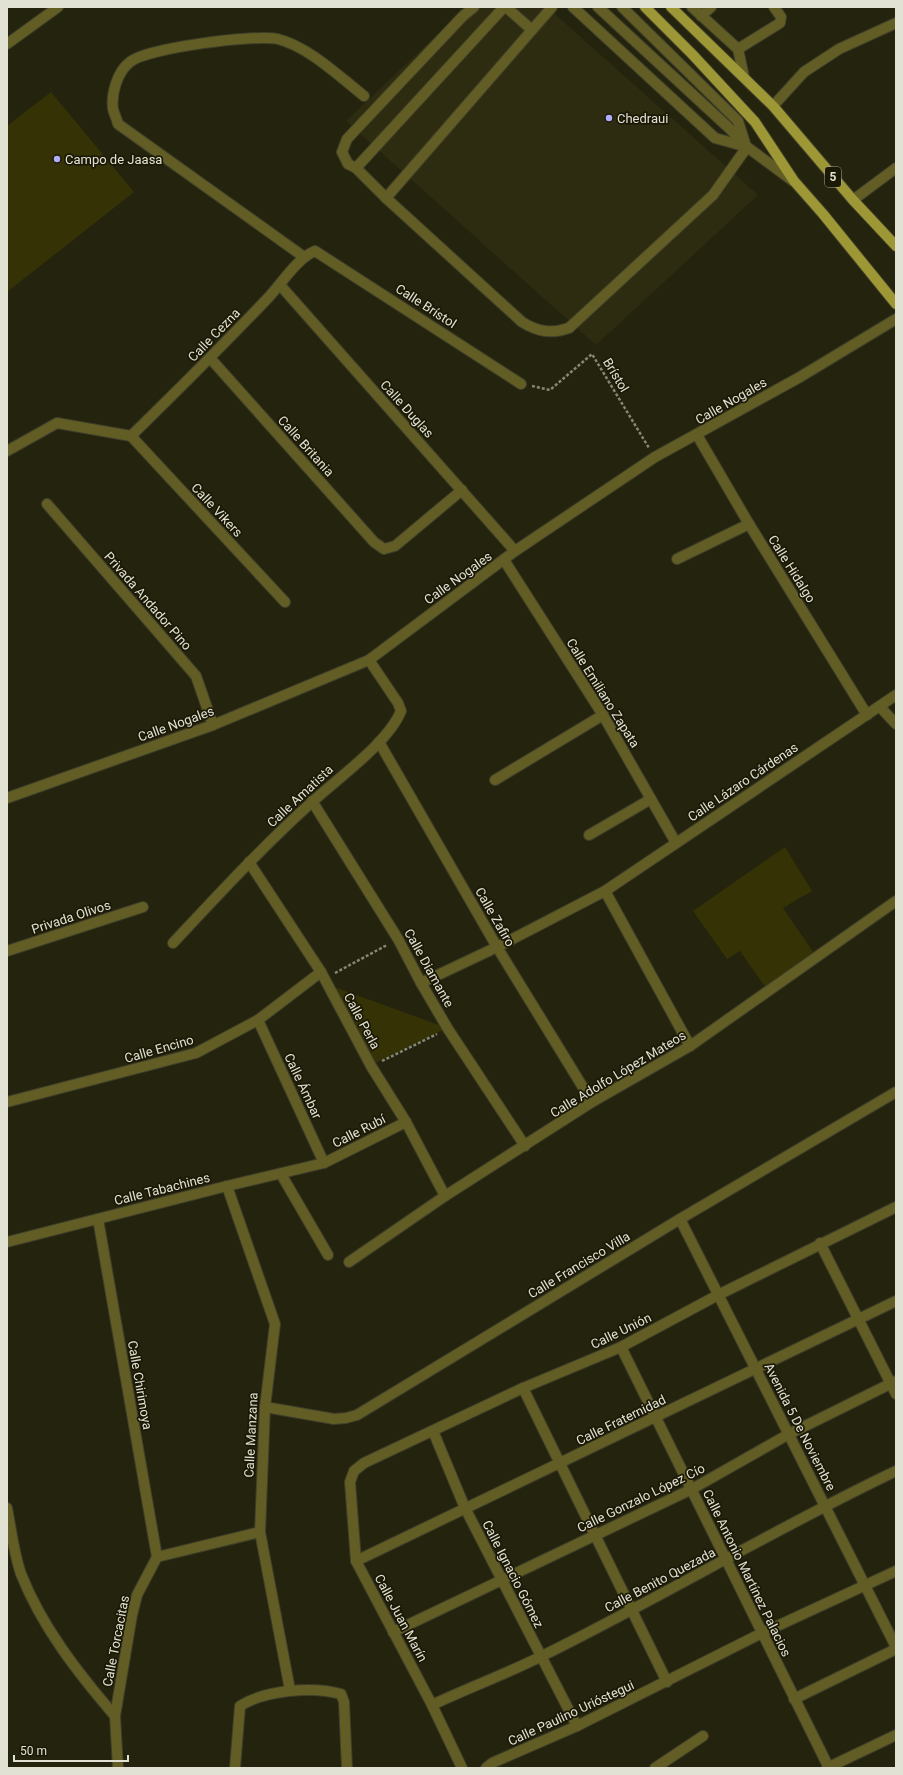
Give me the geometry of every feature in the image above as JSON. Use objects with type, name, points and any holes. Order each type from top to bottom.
[{"type":"main road","name":"5","points":[[645,7],[692,54],[755,122],[794,181],[896,304]]},
{"type":"main road","name":"5","points":[[671,7],[773,106],[853,200],[896,246]]},
{"type":"street","points":[[7,44],[58,7]]},
{"type":"street","points":[[474,7],[463,16],[347,139],[342,152],[348,164],[356,168],[386,198],[522,322],[532,328],[545,332],[558,332],[569,328],[713,195],[747,147]]},
{"type":"street","points":[[356,168],[505,7],[532,30]]},
{"type":"street","points":[[386,198],[552,7]]},
{"type":"street","points":[[573,7],[715,138],[747,147]]},
{"type":"street","points":[[598,7],[730,129],[747,147],[794,181]]},
{"type":"street","points":[[622,7],[738,121],[747,147]]},
{"type":"street","points":[[692,7],[738,49],[744,77]]},
{"type":"street","points":[[701,16],[711,7]]},
{"type":"street","points":[[738,49],[780,23],[781,16],[774,7]]},
{"type":"street","points":[[773,106],[810,68],[839,49],[896,23]]},
{"type":"street","points":[[304,257],[118,124],[113,110],[114,92],[119,76],[130,62],[146,54],[236,38],[278,39],[297,47],[328,67],[364,96]]},
{"type":"street","points":[[853,200],[896,168]]},
{"type":"street","name":"Calle Cezna","points":[[131,436],[280,286],[304,257],[315,251]]},
{"type":"street","name":"Calle Brístol","points":[[315,251],[521,384]]},
{"type":"street","name":"Calle Duglas","points":[[280,286],[462,490],[514,551]]},
{"type":"street","name":"Calle Nogales","points":[[7,798],[214,725],[369,660],[514,551],[654,458],[800,377],[896,319]]},
{"type":"street","name":"Calle Britania","points":[[210,358],[374,542],[384,549],[395,546],[462,490]]},
{"type":"street","points":[[7,451],[57,423],[131,436]]},
{"type":"street","name":"Calle Hidalgo","points":[[697,435],[749,524],[867,715]]},
{"type":"street","name":"Calle Vikers","points":[[131,436],[285,602]]},
{"type":"street","name":"Privada Andador Pino","points":[[47,504],[196,676],[214,725]]},
{"type":"street","points":[[677,559],[749,524]]},
{"type":"street","name":"Calle Emiliano Zapata","points":[[504,560],[603,715],[676,843]]},
{"type":"street","name":"Calle Amatista","points":[[173,944],[249,862],[312,801],[379,742],[398,720],[401,711],[398,703],[369,660]]},
{"type":"street","name":"Calle Lázaro Cárdenas","points":[[421,983],[497,947],[605,890],[896,696]]},
{"type":"street","points":[[880,706],[896,724]]},
{"type":"street","points":[[495,780],[603,715]]},
{"type":"street","name":"Calle Zafiro","points":[[379,742],[497,947],[592,1102]]},
{"type":"street","points":[[589,835],[651,799]]},
{"type":"street","name":"Calle Diamante","points":[[312,801],[398,939],[421,983],[448,1029],[525,1146]]},
{"type":"street","name":"Calle Perla","points":[[249,862],[323,976],[371,1066],[406,1122],[445,1196]]},
{"type":"street","points":[[605,890],[690,1046]]},
{"type":"street","name":"Calle Adolfo López Mateos","points":[[349,1262],[445,1196],[592,1102],[690,1046],[896,901]]},
{"type":"street","name":"Privada Olivos","points":[[7,951],[143,907]]},
{"type":"street","name":"Calle Encino","points":[[7,1102],[196,1054],[258,1020],[323,976]]},
{"type":"street","name":"Calle Ámbar","points":[[258,1020],[324,1163]]},
{"type":"street","name":"Calle Francisco Villa","points":[[265,1407],[334,1419],[357,1415],[680,1219],[896,1092]]},
{"type":"street","name":"Calle Rubí","points":[[324,1163],[406,1122]]},
{"type":"street","name":"Calle Tabachines","points":[[7,1242],[324,1163]]},
{"type":"street","points":[[281,1174],[328,1255]]},
{"type":"street","name":"Calle Manzana","points":[[227,1186],[275,1324],[265,1407],[260,1532],[290,1690]]},
{"type":"street","name":"Calle Unión","points":[[354,1471],[364,1463],[523,1388],[621,1347],[820,1243],[896,1207]]},
{"type":"street","name":"Calle Chirimoya","points":[[98,1219],[156,1557]]},
{"type":"street","name":"Avenida 5 De Noviembre","points":[[680,1219],[896,1648]]},
{"type":"street","points":[[820,1243],[858,1319],[894,1382],[896,1394]]},
{"type":"street","name":"Calle Fraternidad","points":[[356,1561],[896,1301]]},
{"type":"street","name":"Calle Antonio Martínez Palacios","points":[[621,1347],[828,1768]]},
{"type":"street","name":"Calle Gonzalo López Cío","points":[[393,1632],[692,1489],[788,1434],[894,1382]]},
{"type":"street","points":[[523,1388],[630,1611],[667,1682]]},
{"type":"street","name":"Calle Ignacio Gómez","points":[[433,1431],[465,1508],[500,1580],[577,1726]]},
{"type":"street","name":"Calle Juan Marín","points":[[354,1471],[350,1482],[356,1561],[432,1704],[462,1768]]},
{"type":"street","name":"Calle Benito Quezada","points":[[432,1704],[541,1657],[726,1560],[824,1505],[896,1471]]},
{"type":"street","points":[[7,1508],[21,1572],[37,1610],[61,1647],[115,1716]]},
{"type":"street","points":[[156,1557],[260,1532]]},
{"type":"street","name":"Calle Torcacitas","points":[[118,1768],[115,1716],[132,1614],[137,1595],[156,1557]]},
{"type":"street","name":"Calle Paulino Urióstegui","points":[[486,1768],[492,1763],[577,1726],[667,1682],[762,1633],[896,1571]]},
{"type":"street","points":[[794,1699],[896,1648]]},
{"type":"street","points":[[235,1768],[240,1706],[247,1701],[290,1690],[333,1692],[341,1694],[344,1702],[347,1768]]},
{"type":"street","points":[[828,1768],[896,1735]]},
{"type":"street","points":[[655,1768],[703,1736]]},
{"type":"street","points":[[666,1768],[680,1752]]},
{"type":"path","name":"Brístol","points":[[521,384],[550,390],[592,354],[654,458]]},
{"type":"path","points":[[323,976],[398,939]]},
{"type":"path","points":[[371,1066],[448,1029]]},
{"type":"shaded area","points":[[466,7],[547,7],[758,195],[596,345],[346,121]]},
{"type":"shaded area","name":"Campo de Jaasa","points":[[51,92],[134,192],[7,292],[7,126]]},
{"type":"shaded area","points":[[785,847],[812,891],[783,908],[816,956],[768,991],[740,951],[727,959],[693,911]]},
{"type":"shaded area","points":[[329,985],[447,1028],[371,1065]]},
{"type":"place","name":"Chedraui","points":[[609,118]]},
{"type":"place","name":"Campo de Jaasa","points":[[57,159]]}]
